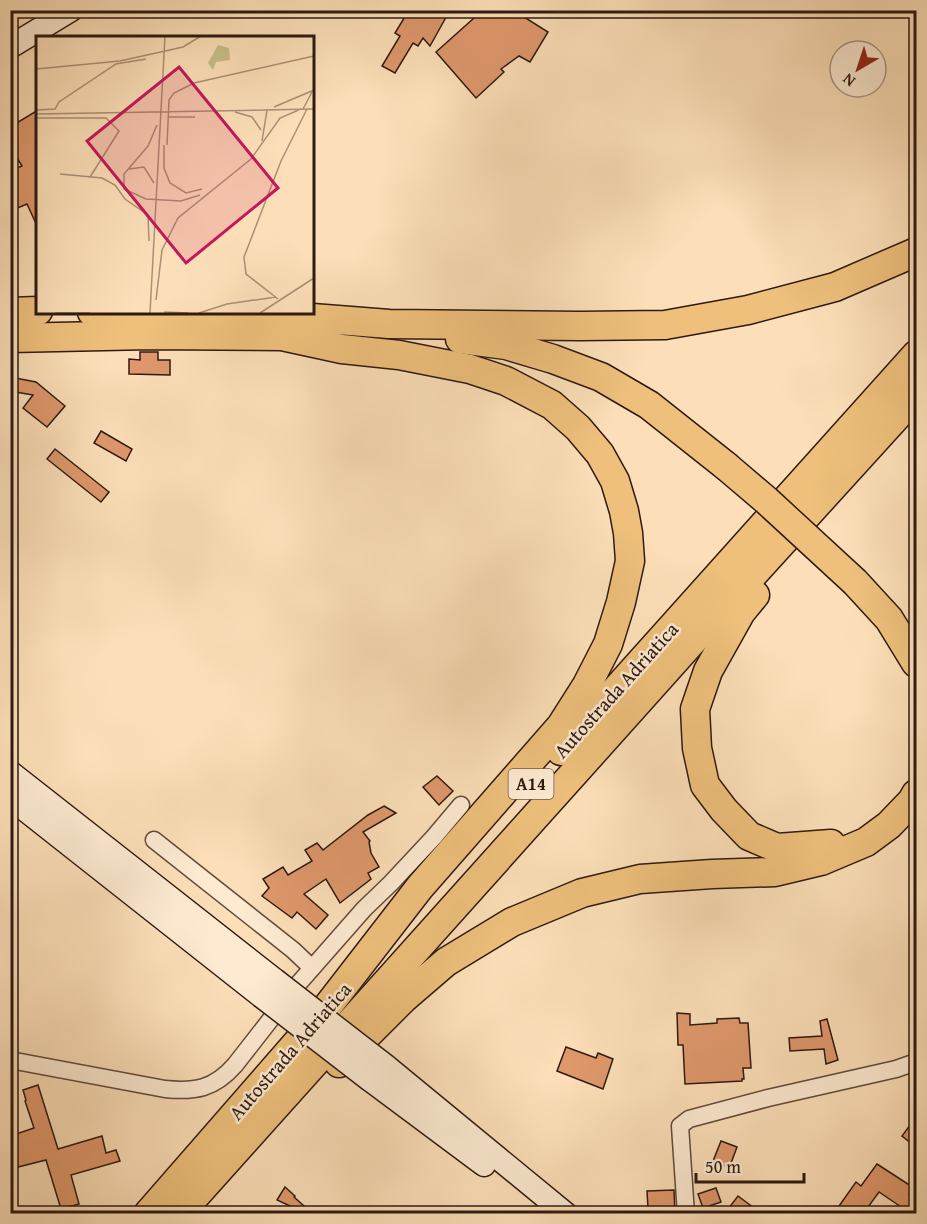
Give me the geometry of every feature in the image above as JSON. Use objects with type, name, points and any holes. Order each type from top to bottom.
[{"type":"highway","points":[[261,314],[389,324],[665,325],[748,310],[835,287],[916,252]]},
{"type":"highway","points":[[10,312],[36,311]]},
{"type":"highway","points":[[261,314],[387,332],[451,337],[506,345],[601,377],[649,405],[726,465],[766,500],[855,582],[889,619],[916,663]]},
{"type":"highway","points":[[10,338],[148,335],[282,336],[387,332]]},
{"type":"highway","points":[[282,336],[342,349],[399,355],[470,369],[506,381],[552,405],[578,428],[600,454],[615,481],[624,511],[630,561],[621,602],[608,644],[587,685],[561,726],[420,887],[324,1011]]},
{"type":"highway","name":"Autostrada Adriatica","points":[[148,1214],[324,1011],[420,908],[916,356]]},
{"type":"highway","points":[[866,842],[777,848],[749,836],[724,810],[705,784],[697,748],[695,709],[708,671],[741,612],[916,397]]},
{"type":"highway","name":"Autostrada Adriatica","points":[[179,1214],[697,636],[916,397]]},
{"type":"highway","points":[[190,1214],[403,999],[446,962],[512,922],[582,893],[640,879],[775,872],[821,861],[866,842],[888,825],[916,794]]},
{"type":"main road","points":[[10,47],[71,10]]},
{"type":"main road","points":[[10,772],[268,988]]},
{"type":"main road","points":[[10,798],[268,988],[566,1214]]},
{"type":"main road","points":[[378,1073],[548,1214]]},
{"type":"street","points":[[10,1060],[165,1089],[185,1091],[207,1086],[228,1073],[312,968],[364,909],[435,837],[461,805]]},
{"type":"street","points":[[154,840],[293,950],[312,968]]},
{"type":"street","points":[[686,1214],[680,1126],[689,1119],[768,1098],[896,1069],[916,1062]]},
{"type":"building","points":[[409,10],[450,10],[430,46],[423,38],[418,46],[413,43],[395,73],[382,66],[400,36],[395,33]]},
{"type":"building","points":[[483,10],[513,10],[548,32],[530,62],[519,56],[501,69],[504,72],[476,98],[436,52]]},
{"type":"building","points":[[36,111],[36,224],[27,204],[15,209],[10,198],[10,171],[22,166],[10,147],[10,127]]},
{"type":"building","points":[[140,352],[158,352],[158,360],[170,360],[170,375],[129,374],[129,359],[140,360]]},
{"type":"building","points":[[10,377],[36,382],[65,406],[47,427],[23,408],[33,395],[10,391]]},
{"type":"building","points":[[101,431],[132,449],[126,461],[94,443]]},
{"type":"building","points":[[55,449],[109,492],[101,502],[47,459]]},
{"type":"building","points":[[437,776],[453,791],[439,805],[423,787]]},
{"type":"building","points":[[384,806],[396,813],[363,832],[370,841],[371,853],[379,867],[368,873],[371,879],[340,903],[326,879],[304,894],[328,915],[316,929],[297,912],[292,918],[262,896],[269,888],[263,879],[283,867],[288,875],[312,861],[305,850],[317,843],[323,850],[368,815]]},
{"type":"building","points":[[677,1013],[690,1014],[690,1025],[717,1023],[717,1019],[739,1018],[740,1023],[748,1023],[751,1068],[743,1068],[744,1079],[742,1081],[685,1084],[683,1045],[678,1045]]},
{"type":"building","points":[[827,1019],[838,1060],[826,1064],[824,1049],[790,1051],[789,1038],[822,1036],[820,1021]]},
{"type":"building","points":[[566,1047],[596,1058],[598,1053],[613,1059],[603,1089],[557,1071]]},
{"type":"building","points":[[38,1085],[58,1149],[102,1136],[106,1153],[116,1150],[120,1161],[71,1175],[79,1204],[61,1209],[46,1160],[18,1167],[10,1143],[10,1136],[34,1128],[23,1090]]},
{"type":"building","points":[[916,1117],[916,1147],[902,1136]]},
{"type":"building","points":[[721,1141],[737,1147],[730,1166],[713,1161]]},
{"type":"building","points":[[877,1164],[914,1188],[909,1194],[916,1198],[916,1202],[910,1213],[879,1192],[863,1214],[851,1214],[839,1206],[856,1182],[861,1186]]},
{"type":"building","points":[[285,1187],[313,1214],[307,1214],[277,1200]]},
{"type":"building","points":[[716,1188],[721,1202],[703,1208],[698,1194]]},
{"type":"building","points":[[674,1190],[675,1214],[655,1214],[655,1208],[648,1208],[647,1191]]},
{"type":"building","points":[[738,1196],[762,1214],[735,1214],[728,1209]]}]
